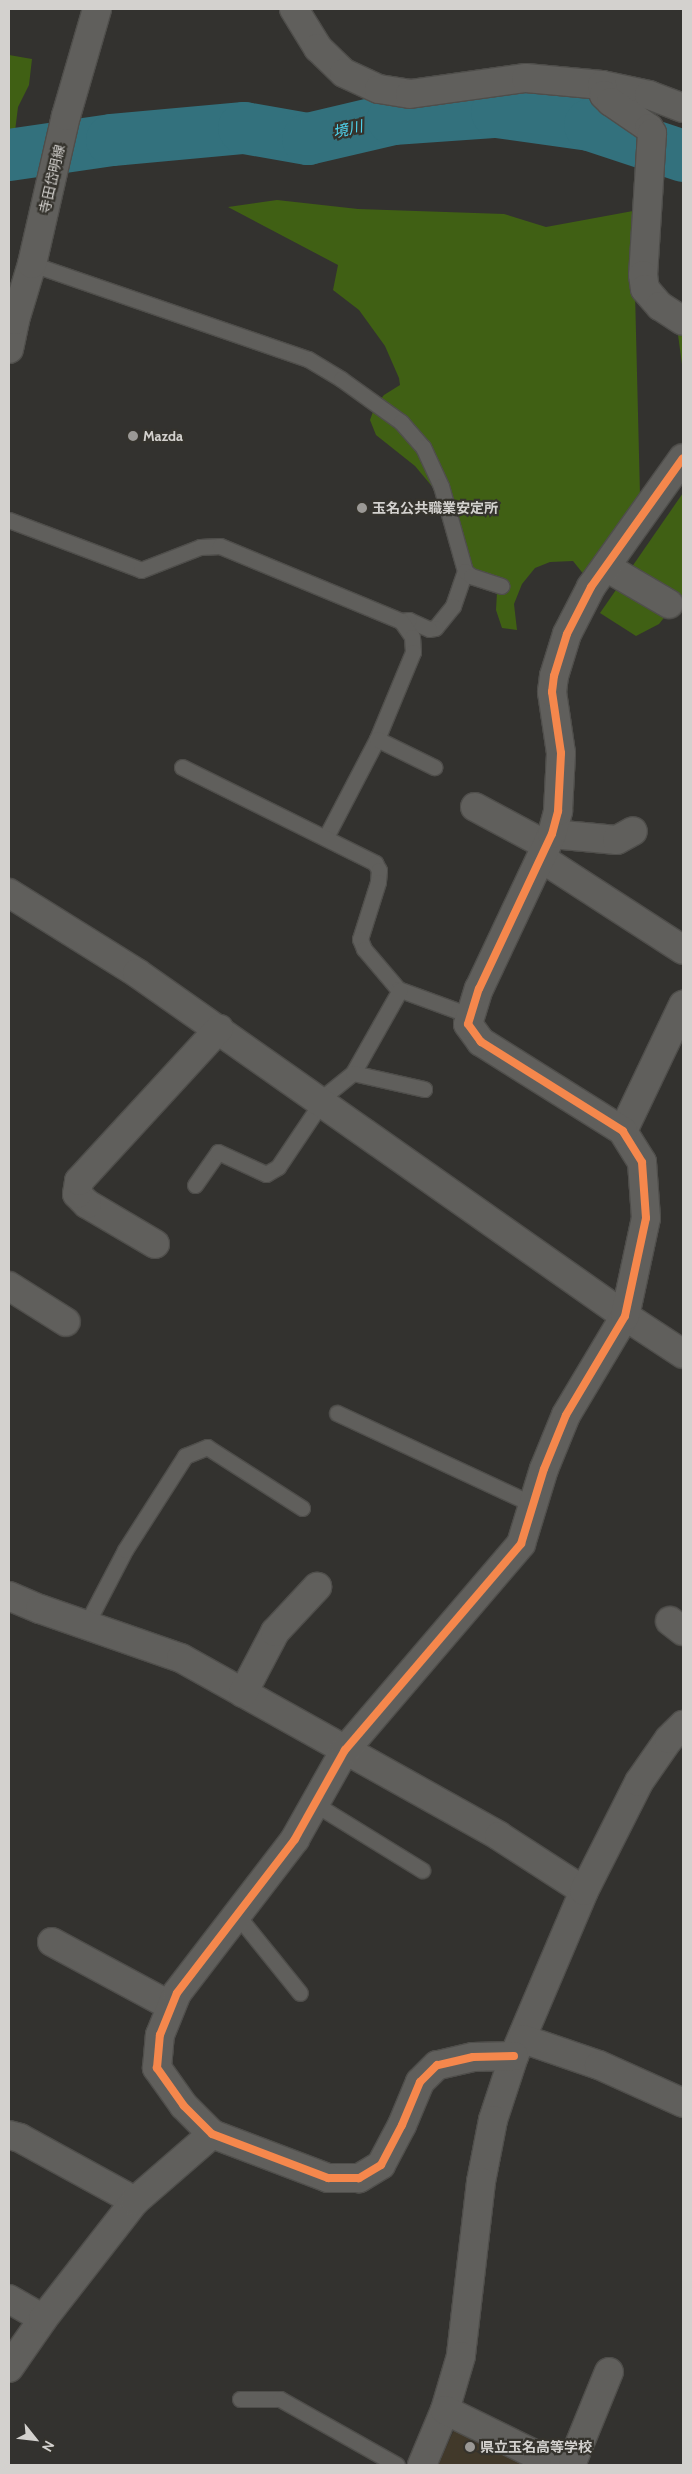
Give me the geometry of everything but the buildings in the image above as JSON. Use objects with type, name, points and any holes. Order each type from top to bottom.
[{"type":"street","name":"寺田岱明線","points":[[9,349],[12,320],[32,264],[66,116],[97,9]]},
{"type":"street","points":[[294,9],[318,48],[344,73],[379,89],[410,94],[526,78],[602,85],[649,95],[683,108]]},
{"type":"street","points":[[602,85],[604,95],[611,102],[649,128],[652,133],[643,275],[645,289],[660,306],[683,321]]},
{"type":"street","points":[[683,458],[591,587],[566,634],[554,676],[552,692],[561,753],[558,811],[546,846],[479,989],[468,1024],[481,1042],[623,1131],[642,1162],[646,1218],[624,1316],[566,1415],[544,1470],[521,1544],[345,1750],[295,1840],[177,1993],[160,2035],[157,2068],[184,2106],[212,2134],[328,2178],[359,2178],[381,2165],[402,2125],[420,2082],[437,2064],[518,2048],[599,2065],[683,2103]]},
{"type":"street","points":[[606,567],[669,604]]},
{"type":"street","points":[[475,807],[546,846],[683,950]]},
{"type":"street","points":[[546,846],[617,840],[633,832]]},
{"type":"street","points":[[9,893],[137,973],[219,1029],[320,1103],[624,1316],[683,1354]]},
{"type":"street","points":[[623,1131],[683,1005]]},
{"type":"street","points":[[155,1244],[87,1204],[77,1194],[79,1181],[219,1029]]},
{"type":"street","points":[[9,1286],[66,1322]]},
{"type":"street","points":[[243,1694],[275,1632],[317,1588]]},
{"type":"street","points":[[9,1596],[181,1658],[499,1836],[584,1891]]},
{"type":"street","points":[[422,2465],[445,2410],[461,2356],[481,2182],[493,2120],[518,2048],[584,1891],[639,1782],[669,1739],[683,1725]]},
{"type":"street","points":[[52,1942],[171,2006]]},
{"type":"street","points":[[9,2368],[43,2320],[135,2201],[212,2134]]},
{"type":"street","points":[[9,2135],[20,2138],[135,2201]]},
{"type":"street","points":[[9,2299],[43,2320]]},
{"type":"street","points":[[564,2465],[573,2460],[609,2372]]},
{"type":"street","points":[[445,2410],[557,2465]]},
{"type":"lane","points":[[32,264],[308,359],[341,379],[401,422],[423,447],[441,486],[465,570],[471,576],[502,586]]},
{"type":"lane","points":[[9,520],[141,570],[200,547],[220,546],[401,621],[409,620],[429,629],[435,628],[453,606],[465,570]]},
{"type":"lane","points":[[326,837],[377,739],[413,652],[412,638],[401,621]]},
{"type":"lane","points":[[377,739],[434,767]]},
{"type":"lane","points":[[182,767],[375,863],[380,870],[360,939],[364,949],[400,990],[458,1011],[472,1013]]},
{"type":"lane","points":[[195,1185],[218,1152],[266,1174],[278,1167],[327,1094],[353,1073],[400,990]]},
{"type":"lane","points":[[353,1073],[424,1089]]},
{"type":"lane","points":[[337,1413],[534,1505]]},
{"type":"lane","points":[[86,1625],[125,1550],[185,1456],[207,1448],[302,1508]]},
{"type":"lane","points":[[315,1804],[422,1870]]},
{"type":"lane","points":[[238,1914],[300,1994]]},
{"type":"lane","points":[[240,2399],[280,2399],[398,2465]]},
{"type":"shaded area","name":"県立玉名高等学校","points":[[455,2428],[533,2465],[438,2465]]},
{"type":"green space","points":[[9,55],[32,59],[29,85],[18,107],[9,179]]},
{"type":"green space","points":[[277,200],[358,209],[504,214],[546,227],[633,211],[640,495],[585,576],[573,561],[550,562],[535,568],[522,584],[514,604],[517,630],[502,628],[496,610],[497,592],[468,567],[445,502],[415,466],[376,435],[370,420],[375,406],[384,395],[400,385],[399,378],[385,346],[359,310],[333,290],[338,265],[228,207]]},
{"type":"green space","points":[[683,311],[683,372],[675,312]]},
{"type":"green space","points":[[683,493],[683,594],[659,624],[636,636],[600,613]]},
{"type":"waterway","name":"境川","points":[[9,155],[112,140],[244,128],[308,139],[393,119],[497,112],[590,125],[683,156]]},
{"type":"cycle path","points":[[514,2056],[473,2057],[437,2065],[420,2082],[402,2125],[381,2165],[359,2178],[328,2178],[212,2134],[184,2106],[157,2068],[160,2035],[177,1993],[295,1839],[345,1750],[521,1544],[544,1469],[566,1415],[625,1316],[646,1218],[642,1162],[623,1131],[481,1042],[468,1024],[479,989],[552,834],[558,811],[561,753],[552,692],[554,676],[567,634],[591,587],[683,458]]},
{"type":"place","name":"Mazda","points":[[133,436]]},
{"type":"place","name":"玉名公共職業安定所","points":[[362,508]]},
{"type":"place","name":"県立玉名高等学校","points":[[470,2447]]}]
